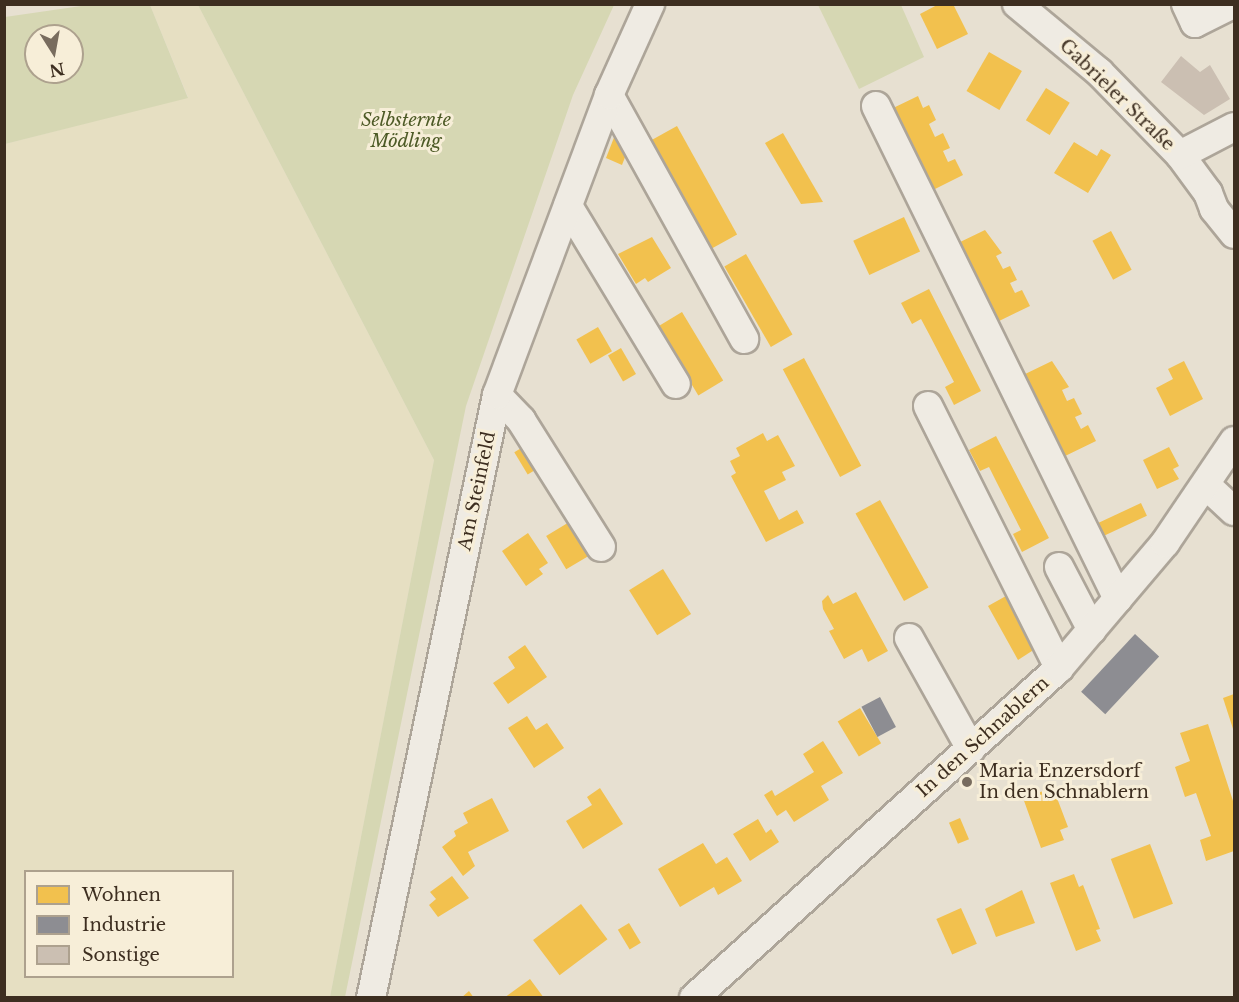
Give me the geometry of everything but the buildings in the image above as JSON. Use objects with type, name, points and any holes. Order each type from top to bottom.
[{"type":"street","name":"Am Steinfeld","points":[[371,998],[497,395],[609,95],[650,4]]},
{"type":"street","name":"Gabrieler Straße","points":[[1017,4],[1099,72],[1180,155],[1208,193],[1214,209],[1234,234]]},
{"type":"street","points":[[1186,4],[1195,23],[1233,4]]},
{"type":"street","points":[[609,95],[744,339]]},
{"type":"street","points":[[876,106],[1118,599]]},
{"type":"street","points":[[1180,155],[1234,127]]},
{"type":"street","points":[[1208,193],[1226,196],[1234,204]]},
{"type":"street","points":[[568,206],[676,384]]},
{"type":"street","points":[[497,395],[521,420],[601,547]]},
{"type":"street","points":[[928,406],[1059,668]]},
{"type":"street","name":"In den Schnablern","points":[[693,998],[1059,668],[1118,599],[1206,485],[1234,441]]},
{"type":"street","points":[[1206,485],[1234,511]]},
{"type":"street","points":[[1059,567],[1092,630]]},
{"type":"street","points":[[909,638],[971,748]]},
{"type":"shaded area","points":[[150,5],[198,5],[434,460],[330,997],[5,998],[5,144],[188,97]]},
{"type":"green space","points":[[95,4],[150,5],[188,98],[5,144],[5,17]]},
{"type":"green space","name":"Selbsternte Mödling","points":[[198,5],[614,5],[573,95],[466,406],[345,997],[330,997],[434,460]]},
{"type":"green space","points":[[818,5],[901,5],[924,57],[859,89]]},
{"type":"place","name":"Maria Enzersdorf In den Schnablern","points":[[967,782]]}]
